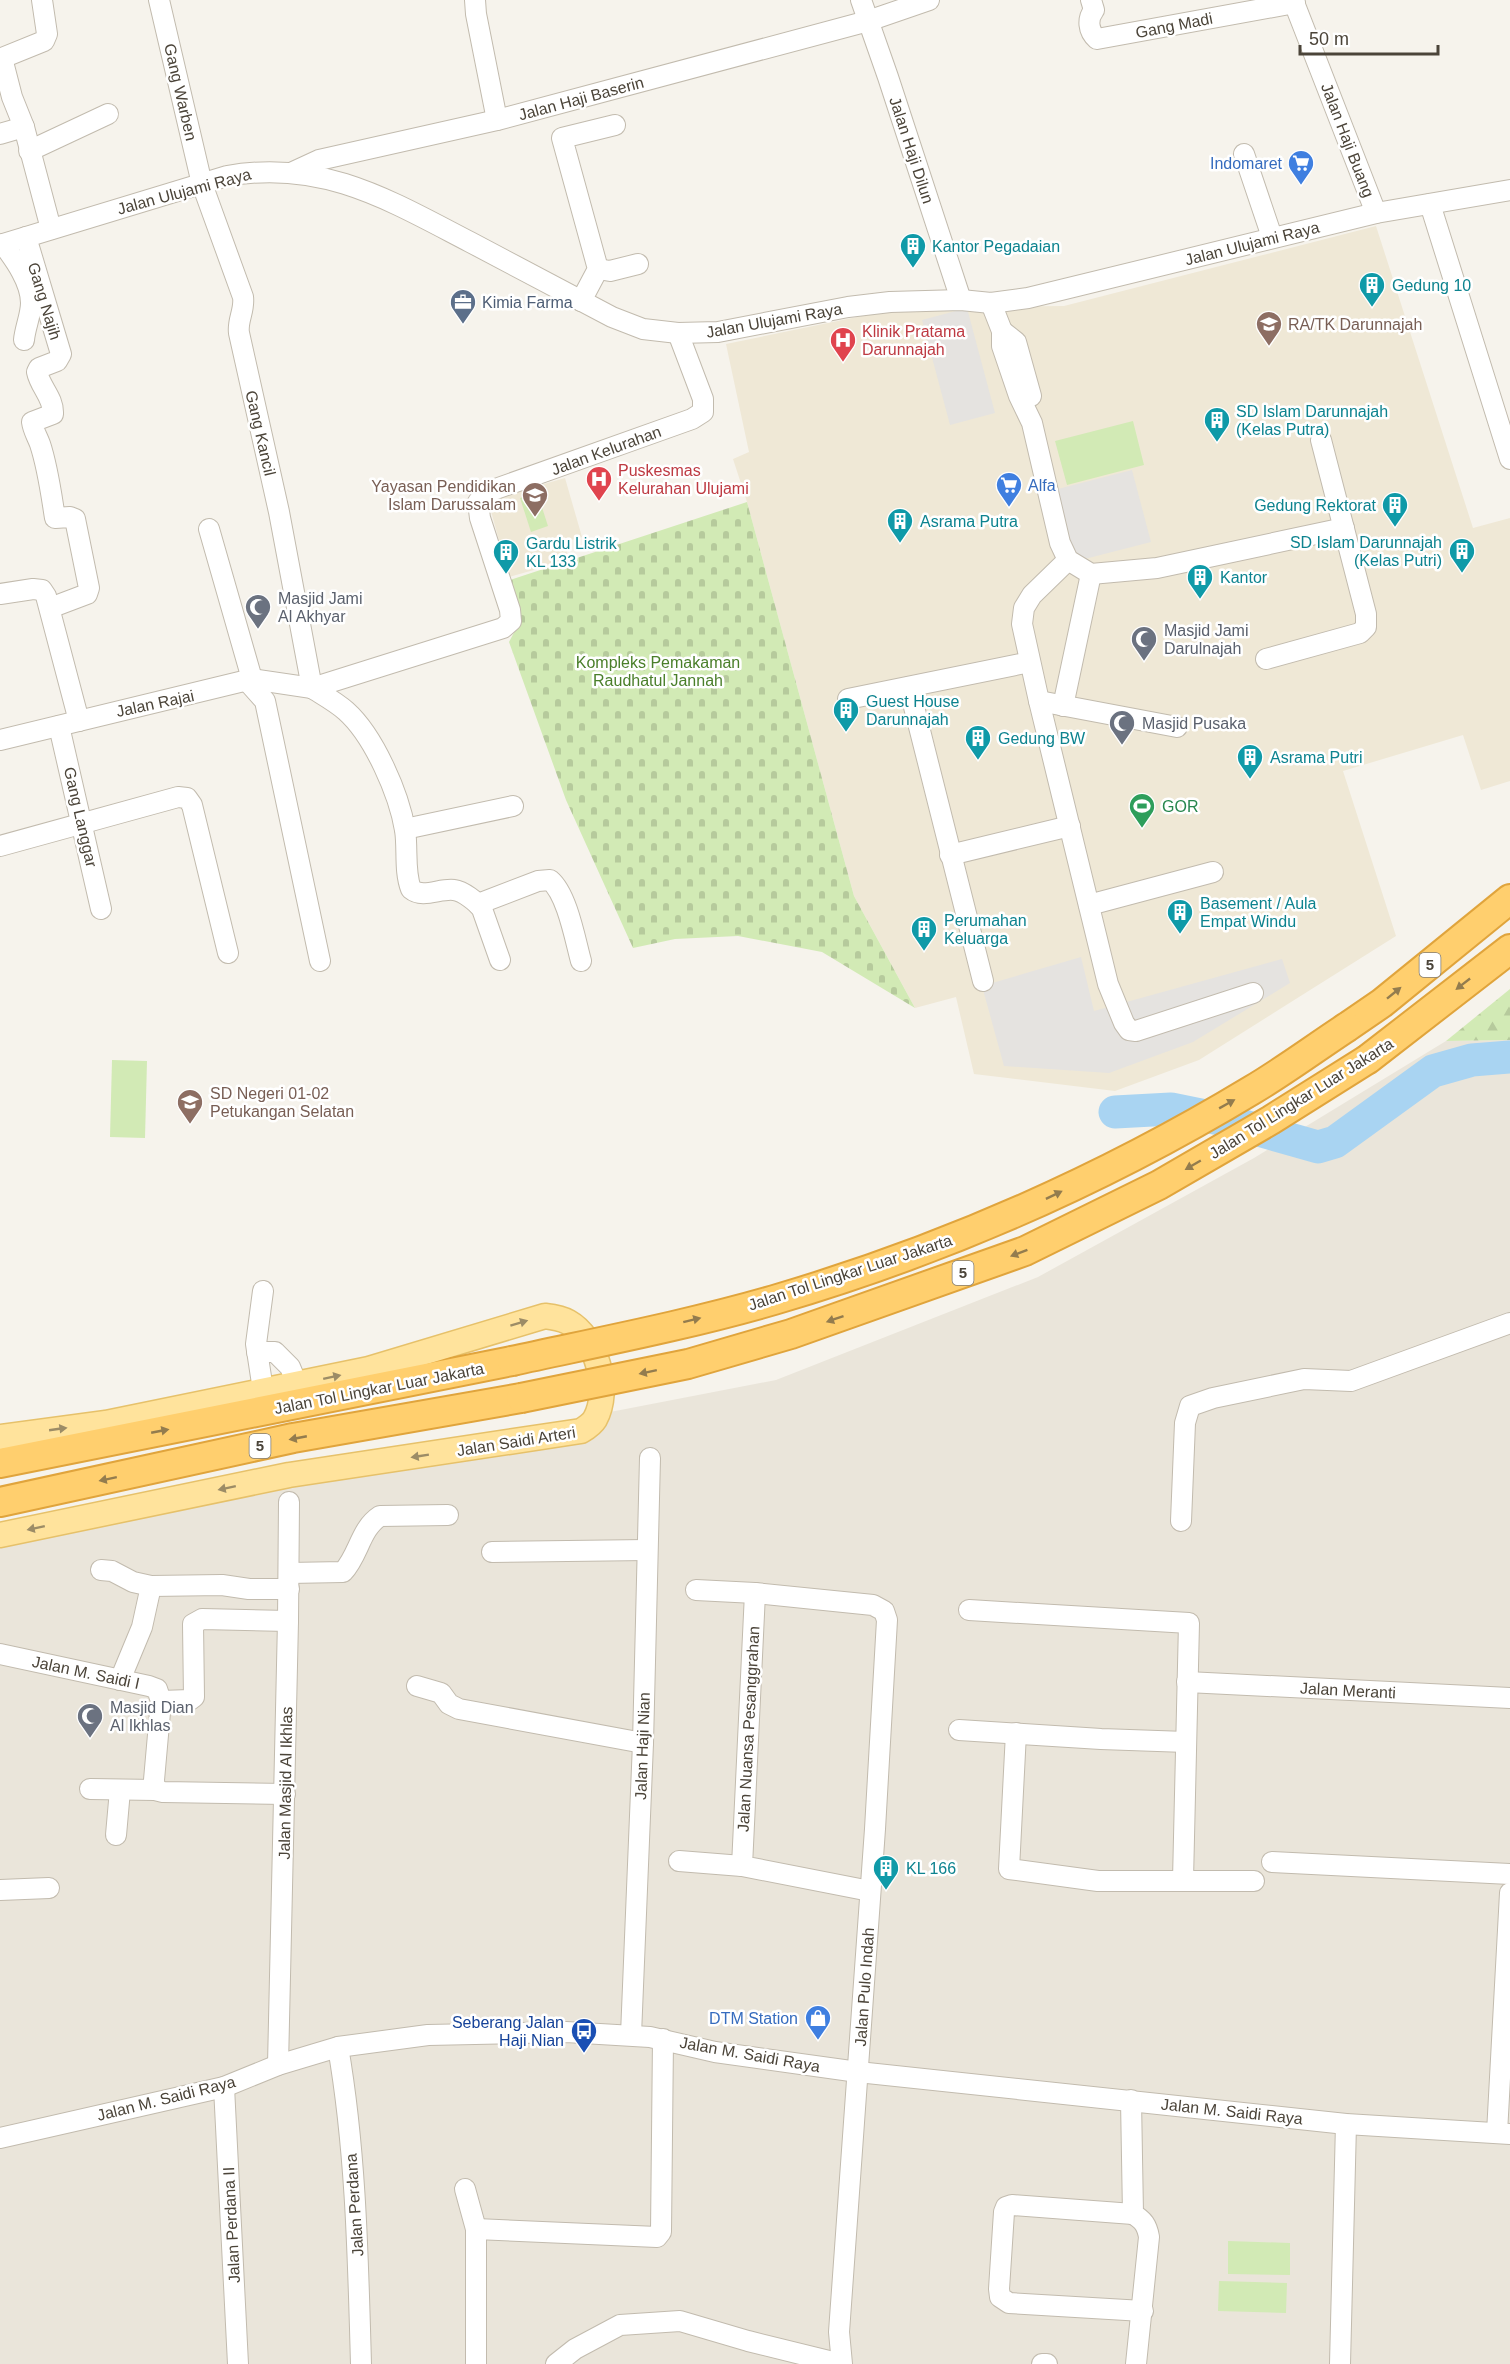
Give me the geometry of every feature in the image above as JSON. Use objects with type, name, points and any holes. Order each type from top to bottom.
[{"type":"highway","name":"Jalan Tol Lingkar Luar Jakarta","points":[[0,1463],[512,1361],[773,1300],[886,1263],[1014,1215],[1140,1153],[1252,1090],[1382,1003],[1510,899]]},
{"type":"highway","name":"Jalan Tol Lingkar Luar Jakarta","points":[[0,1502],[293,1438],[521,1398],[688,1364],[791,1334],[1025,1251],[1159,1185],[1271,1120],[1368,1059],[1510,949]]},
{"type":"main road","name":"Jalan Saidi Arteri","points":[[0,1437],[106,1423],[369,1369],[545,1316],[567,1322],[577,1329],[595,1356],[601,1377],[600,1408],[594,1422],[581,1431],[289,1475],[0,1535]]},
{"type":"street","points":[[42,0],[47,34],[44,41],[1,58],[12,97],[24,127],[51,229]]},
{"type":"street","name":"Gang Warben","points":[[159,0],[202,184]]},
{"type":"street","points":[[475,0],[497,120]]},
{"type":"street","name":"Jalan Haji Dilun","points":[[861,0],[961,300]]},
{"type":"street","points":[[868,21],[929,0]]},
{"type":"street","name":"Gang Madi","points":[[1092,0],[1094,10],[1089,20],[1097,39],[1294,1]]},
{"type":"street","name":"Jalan Haji Buang","points":[[1294,1],[1376,213]]},
{"type":"street","name":"Jalan Haji Baserin","points":[[293,172],[319,160],[497,120],[868,21]]},
{"type":"street","points":[[29,151],[108,114]]},
{"type":"street","points":[[581,301],[598,269],[562,138],[615,125]]},
{"type":"street","points":[[0,134],[24,127]]},
{"type":"street","points":[[1244,154],[1272,237]]},
{"type":"street","name":"Jalan Ulujami Raya","points":[[2,245],[243,173],[293,172],[340,181],[386,198],[612,317],[643,328],[678,333],[718,332],[849,307],[890,302],[961,300],[991,303],[1028,298],[1376,213],[1510,190]]},
{"type":"street","name":"Gang Kancil","points":[[202,184],[243,297],[244,308],[238,333],[279,512],[312,688]]},
{"type":"street","points":[[1430,204],[1510,459]]},
{"type":"street","name":"Gang Najih","points":[[26,237],[61,354],[57,361],[39,368],[37,372],[53,404],[53,414],[32,422],[32,426],[40,443],[55,518],[75,519],[89,588],[87,594],[50,608]]},
{"type":"street","points":[[2,245],[16,260],[28,288],[31,304],[24,340]]},
{"type":"street","points":[[598,269],[610,271],[638,264]]},
{"type":"street","points":[[991,303],[1002,331],[1016,342],[1031,390],[1031,420],[1060,543],[1068,560],[1091,574],[1157,568],[1344,528]]},
{"type":"street","name":"Jalan Kelurahan","points":[[312,688],[503,628],[511,621],[510,610],[480,518],[478,502],[487,492],[692,419],[703,412],[703,399],[678,333]]},
{"type":"street","points":[[1266,659],[1360,633],[1366,627],[1366,614],[1321,440]]},
{"type":"street","points":[[209,529],[250,681],[265,701],[320,961]]},
{"type":"street","points":[[1068,560],[1032,595],[1024,608],[1022,624],[1108,984],[1124,1023],[1129,1030],[1136,1031],[1253,993]]},
{"type":"street","points":[[1063,706],[1091,574]]},
{"type":"street","points":[[0,594],[33,589],[42,591],[50,608],[79,721]]},
{"type":"street","points":[[848,699],[1030,662]]},
{"type":"street","name":"Jalan Rajai","points":[[0,740],[250,681],[312,688]]},
{"type":"street","points":[[909,687],[983,981]]},
{"type":"street","points":[[312,688],[347,712],[364,734],[391,783],[405,829],[411,889],[420,893],[456,889],[478,904],[482,909],[500,960]]},
{"type":"street","points":[[1039,701],[1177,727]]},
{"type":"street","name":"Gang Langgar","points":[[58,726],[83,823],[101,909]]},
{"type":"street","points":[[0,846],[177,797],[187,798],[192,806],[228,953]]},
{"type":"street","points":[[405,829],[513,806]]},
{"type":"street","points":[[950,855],[1070,826]]},
{"type":"street","points":[[1089,905],[1213,872]]},
{"type":"street","points":[[478,904],[538,881],[550,880],[559,891],[581,961]]},
{"type":"street","points":[[263,1291],[256,1344],[263,1390]]},
{"type":"street","points":[[1181,1521],[1185,1424],[1190,1406],[1213,1398],[1304,1380],[1351,1381],[1510,1323]]},
{"type":"street","points":[[257,1352],[274,1352],[290,1367],[297,1384]]},
{"type":"street","name":"Jalan Haji Nian","points":[[631,2035],[650,1458]]},
{"type":"street","name":"Jalan Masjid Al Ikhlas","points":[[278,2065],[289,1502]]},
{"type":"street","points":[[101,1570],[112,1571],[133,1582],[151,1586],[222,1585],[249,1589],[344,1572],[363,1536],[380,1516],[448,1515]]},
{"type":"street","points":[[492,1552],[647,1550]]},
{"type":"street","points":[[120,1680],[142,1627],[151,1586]]},
{"type":"street","points":[[696,1590],[754,1593]]},
{"type":"street","name":"Jalan Pulo Indah","points":[[754,1593],[873,1605],[884,1611],[887,1620],[875,1829],[839,2332],[841,2364]]},
{"type":"street","name":"Jalan Nuansa Pesanggrahan","points":[[742,1866],[754,1593]]},
{"type":"street","points":[[969,1610],[1189,1623],[1183,1880]]},
{"type":"street","points":[[155,1790],[161,1701],[190,1700],[194,1697],[193,1624],[202,1620],[288,1621]]},
{"type":"street","name":"Jalan M. Saidi I","points":[[0,1654],[157,1689],[161,1701]]},
{"type":"street","name":"Jalan Meranti","points":[[1187,1682],[1510,1698]]},
{"type":"street","points":[[417,1686],[441,1693],[449,1704],[459,1709],[642,1743]]},
{"type":"street","points":[[959,1730],[1101,1740],[1186,1742]]},
{"type":"street","points":[[1016,1733],[1009,1869],[1098,1881],[1254,1881]]},
{"type":"street","points":[[90,1789],[285,1794]]},
{"type":"street","points":[[117,1835],[120,1790]]},
{"type":"street","points":[[679,1861],[742,1866],[870,1891]]},
{"type":"street","points":[[1272,1862],[1510,1874]]},
{"type":"street","points":[[0,1890],[49,1888]]},
{"type":"street","points":[[1503,2133],[1510,1893]]},
{"type":"street","name":"Jalan M. Saidi Raya","points":[[0,2138],[224,2087],[278,2065],[338,2047],[428,2035],[492,2032],[631,2035],[663,2039],[715,2052],[858,2072],[1346,2124],[1503,2133]]},
{"type":"street","points":[[476,2229],[659,2235],[661,2232],[663,2039]]},
{"type":"street","name":"Jalan Perdana","points":[[338,2047],[343,2074],[357,2229],[361,2364]]},
{"type":"street","name":"Jalan Perdana II","points":[[224,2087],[238,2364]]},
{"type":"street","points":[[1131,2100],[1133,2214]]},
{"type":"street","points":[[1340,2364],[1346,2124]]},
{"type":"street","points":[[465,2189],[476,2229],[476,2364]]},
{"type":"street","points":[[1136,2364],[1143,2311],[1149,2237],[1148,2229],[1142,2219],[1133,2214],[1012,2205],[1006,2207],[1000,2297],[1009,2302],[1143,2311]]},
{"type":"street","points":[[556,2364],[575,2349],[620,2325],[680,2320],[748,2341],[841,2364]]},
{"type":"street","points":[[1042,2364],[1047,2364]]},
{"type":"shaded area","points":[[1376,226],[1473,528],[1510,518],[1510,781],[1481,790],[1463,735],[1343,771],[1396,936],[1199,1060],[1115,1091],[974,1074],[956,997],[915,1008],[854,896],[747,502],[733,459],[749,452],[726,344],[901,308],[1064,306]]},
{"type":"shaded area","points":[[967,308],[995,413],[950,425],[922,320]]},
{"type":"shaded area","points":[[1132,470],[1151,542],[1073,562],[1054,490]]},
{"type":"shaded area","name":"Yayasan Pendidikan Islam Darussalam","points":[[565,478],[582,537],[564,542],[569,560],[509,577],[488,500]]},
{"type":"shaded area","points":[[1081,957],[1094,1011],[1282,959],[1290,983],[1193,1042],[1109,1073],[1004,1066],[982,986]]},
{"type":"shaded area","points":[[1510,1040],[1510,2364],[0,2364],[0,1530],[776,1380],[1038,1277],[1254,1158],[1446,1041]]},
{"type":"green space","points":[[1133,421],[1144,465],[1067,485],[1055,441]]},
{"type":"green space","points":[[537,492],[548,526],[531,532],[520,498]]},
{"type":"green space","name":"Kompleks Pemakaman Raudhatul Jannah","points":[[747,502],[854,896],[915,1008],[822,952],[738,936],[675,939],[633,948],[566,800],[509,642],[519,623],[510,580]]},
{"type":"green space","points":[[1510,989],[1510,1040],[1446,1041]]},
{"type":"green space","points":[[112,1060],[147,1061],[145,1138],[110,1137]]},
{"type":"green space","points":[[1228,2241],[1290,2243],[1290,2275],[1228,2274]]},
{"type":"green space","points":[[1219,2281],[1287,2283],[1286,2313],[1218,2311]]},
{"type":"waterway","points":[[1115,1112],[1171,1109],[1220,1119],[1318,1147],[1335,1142],[1433,1071],[1472,1060],[1510,1057]]},
{"type":"place","name":"Indomaret","points":[[1301,186]]},
{"type":"place","name":"Kantor Pegadaian","points":[[913,269]]},
{"type":"place","name":"Gedung 10","points":[[1372,308]]},
{"type":"place","name":"Kimia Farma","points":[[463,325]]},
{"type":"place","name":"RA/TK Darunnajah","points":[[1269,347]]},
{"type":"place","name":"Klinik Pratama Darunnajah","points":[[843,363]]},
{"type":"place","name":"SD Islam Darunnajah (Kelas Putra)","points":[[1217,443]]},
{"type":"place","name":"Puskesmas Kelurahan Ulujami","points":[[599,502]]},
{"type":"place","name":"Alfa","points":[[1009,508]]},
{"type":"place","name":"Yayasan Pendidikan Islam Darussalam","points":[[535,518]]},
{"type":"place","name":"Gedung Rektorat","points":[[1395,528]]},
{"type":"place","name":"Asrama Putra","points":[[900,544]]},
{"type":"place","name":"SD Islam Darunnajah (Kelas Putri)","points":[[1462,574]]},
{"type":"place","name":"Gardu Listrik KL 133","points":[[506,575]]},
{"type":"place","name":"Kantor","points":[[1200,600]]},
{"type":"place","name":"Masjid Jami Al Akhyar","points":[[258,630]]},
{"type":"place","name":"Masjid Jami Darulnajah","points":[[1144,662]]},
{"type":"place","name":"Guest House Darunnajah","points":[[846,733]]},
{"type":"place","name":"Masjid Pusaka","points":[[1122,746]]},
{"type":"place","name":"Gedung BW","points":[[978,761]]},
{"type":"place","name":"Asrama Putri","points":[[1250,780]]},
{"type":"place","name":"GOR","points":[[1142,829]]},
{"type":"place","name":"Basement / Aula Empat Windu","points":[[1180,935]]},
{"type":"place","name":"Perumahan Keluarga","points":[[924,952]]},
{"type":"place","name":"SD Negeri 01-02 Petukangan Selatan","points":[[190,1125]]},
{"type":"place","name":"Masjid Dian Al Ikhlas","points":[[90,1739]]},
{"type":"place","name":"KL 166","points":[[886,1891]]},
{"type":"place","name":"DTM Station","points":[[818,2041]]},
{"type":"place","name":"Seberang Jalan Haji Nian","points":[[584,2054]]}]
